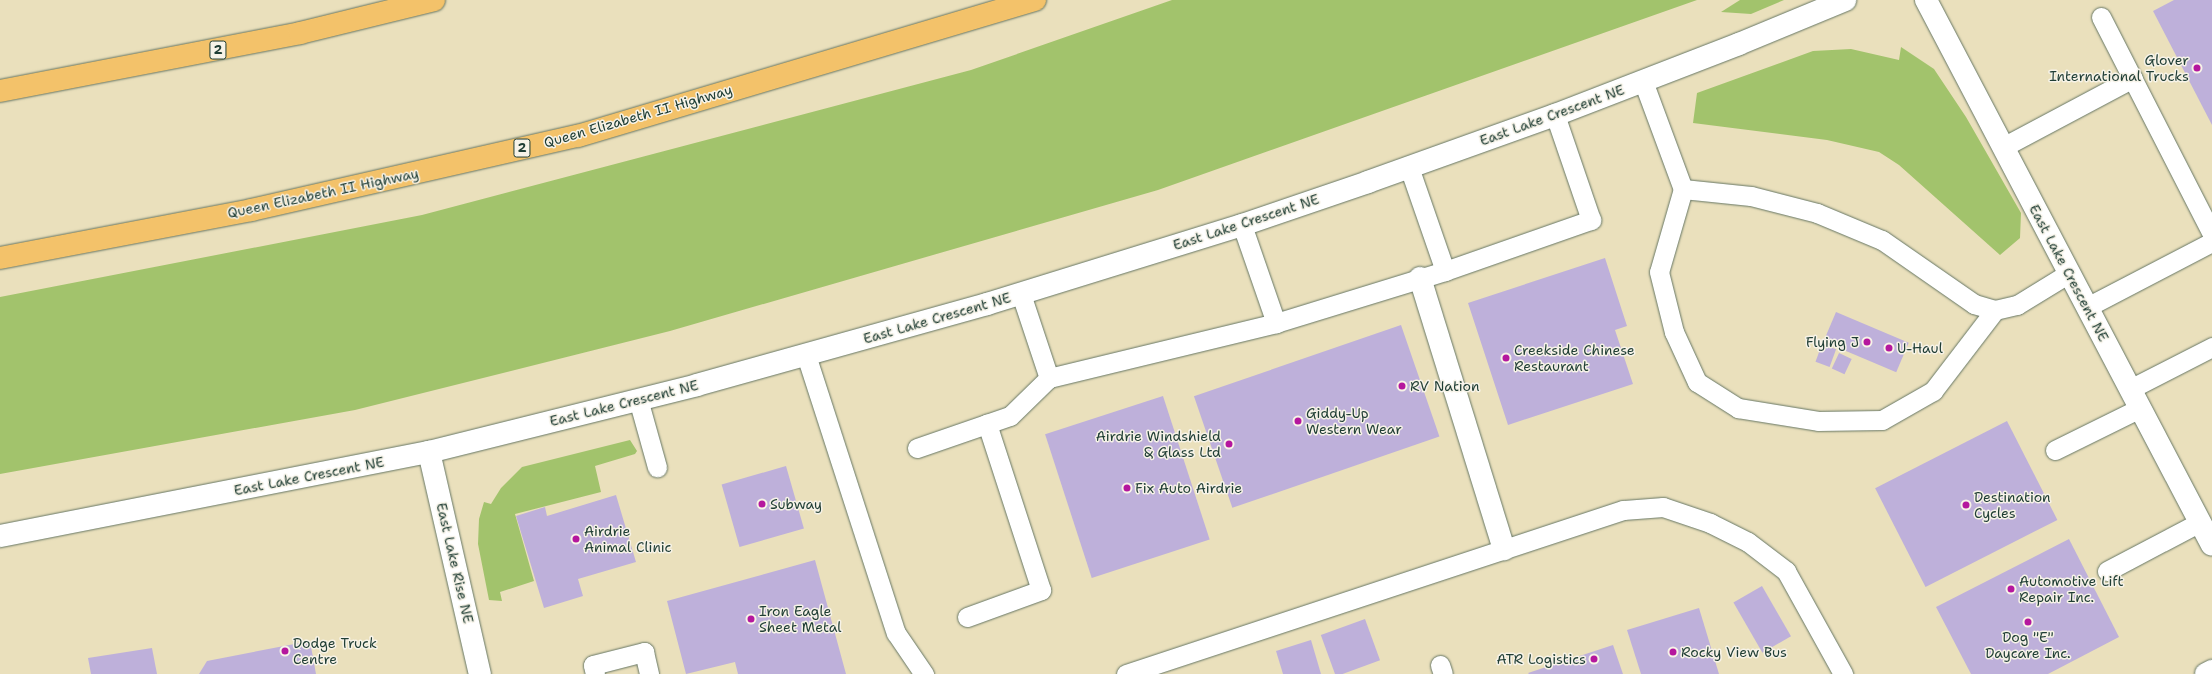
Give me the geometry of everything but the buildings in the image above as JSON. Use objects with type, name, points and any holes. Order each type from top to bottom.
[{"type":"highway","name":"2","points":[[0,91],[300,33],[434,0]]},
{"type":"highway","name":"Queen Elizabeth II Highway","points":[[0,258],[251,210],[578,136],[1035,0]]},
{"type":"street","name":"East Lake Crescent NE","points":[[0,536],[429,452],[638,400],[806,355],[1021,294],[1242,225],[1555,115],[1845,0]]},
{"type":"street","name":"East Lake Crescent NE","points":[[1926,0],[2212,545]]},
{"type":"street","points":[[1420,278],[1504,549]]},
{"type":"street","name":"East Lake Rise NE","points":[[429,452],[480,674]]},
{"type":"street","points":[[2206,674],[2212,671]]},
{"type":"lane","points":[[2101,17],[2134,78],[2212,234]]},
{"type":"lane","points":[[2003,148],[2134,78]]},
{"type":"lane","points":[[1643,81],[1683,188],[1659,272],[1674,332],[1697,382],[1738,408],[1818,421],[1882,420],[1933,391],[1994,310]]},
{"type":"lane","points":[[918,448],[1010,416],[1049,378],[1276,323],[1445,271],[1591,220],[1555,115]]},
{"type":"lane","points":[[1409,167],[1445,271]]},
{"type":"lane","points":[[1683,188],[1751,196],[1817,213],[1882,240],[1974,304],[1994,310],[2017,305],[2069,273]]},
{"type":"lane","points":[[1242,225],[1276,323]]},
{"type":"lane","points":[[2087,307],[2212,242]]},
{"type":"lane","points":[[1021,294],[1049,378]]},
{"type":"lane","points":[[2130,389],[2212,347]]},
{"type":"lane","points":[[806,355],[896,633],[924,674]]},
{"type":"lane","points":[[638,400],[657,467]]},
{"type":"lane","points":[[2055,450],[2140,408]]},
{"type":"lane","points":[[967,618],[1041,590],[987,424]]},
{"type":"lane","points":[[1126,674],[1623,510],[1663,507],[1710,523],[1748,542],[1786,571],[1843,674]]},
{"type":"lane","points":[[2107,571],[2200,522]]},
{"type":"lane","points":[[595,674],[592,665],[644,652],[649,674]]},
{"type":"green space","points":[[1172,0],[1697,0],[1158,190],[670,331],[355,410],[0,474],[0,297],[422,215],[971,70]]},
{"type":"green space","points":[[1740,0],[1784,0],[1751,14],[1721,12]]},
{"type":"green space","points":[[1901,47],[1934,69],[1966,117],[2021,213],[2020,238],[2000,255],[1899,165],[1879,152],[1827,140],[1693,123],[1697,93],[1813,51],[1851,49],[1899,60]]},
{"type":"green space","points":[[630,440],[637,451],[635,454],[595,466],[601,492],[515,514],[534,581],[500,592],[502,601],[489,600],[478,544],[479,519],[484,502],[491,504],[501,488],[522,467]]},
{"type":"place","name":"Glover International Trucks","points":[[2197,68]]},
{"type":"place","name":"Flying J","points":[[1867,342]]},
{"type":"place","name":"U-Haul","points":[[1889,348]]},
{"type":"place","name":"Creekside Chinese Restaurant","points":[[1506,358]]},
{"type":"place","name":"RV Nation","points":[[1402,386]]},
{"type":"place","name":"Giddy-Up Western Wear","points":[[1298,421]]},
{"type":"place","name":"Airdrie Windshield & Glass Ltd","points":[[1229,444]]},
{"type":"place","name":"Fix Auto Airdrie","points":[[1127,488]]},
{"type":"place","name":"Subway","points":[[762,504]]},
{"type":"place","name":"Destination Cycles","points":[[1966,505]]},
{"type":"place","name":"Airdrie Animal Clinic","points":[[576,539]]},
{"type":"place","name":"Automotive Lift Repair Inc.","points":[[2011,589]]},
{"type":"place","name":"Iron Eagle Sheet Metal","points":[[751,619]]},
{"type":"place","name":"Dog \"E\" Daycare Inc.","points":[[2028,622]]},
{"type":"place","name":"Dodge Truck Centre","points":[[285,651]]},
{"type":"place","name":"Rocky View Bus","points":[[1673,652]]},
{"type":"place","name":"ATR Logistics","points":[[1594,659]]}]
